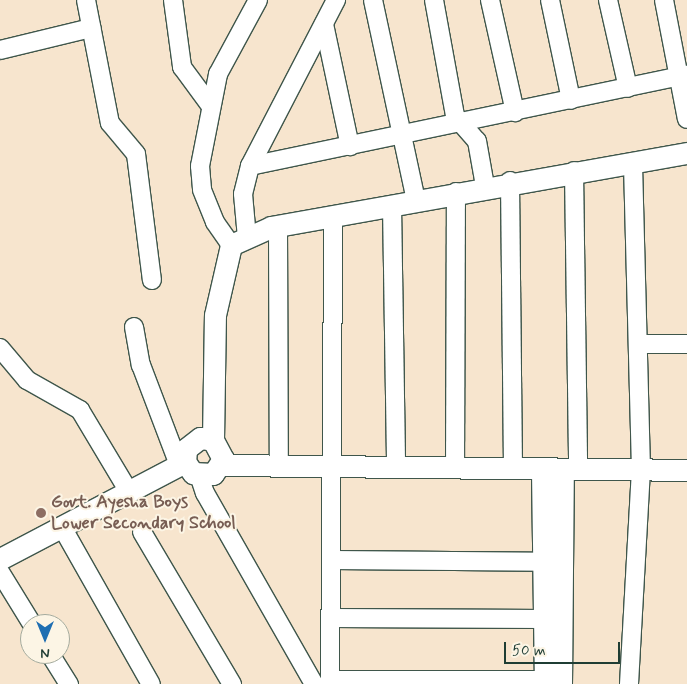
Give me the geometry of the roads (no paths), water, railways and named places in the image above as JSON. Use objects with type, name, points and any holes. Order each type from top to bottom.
[{"type":"street","points":[[86,0],[110,123],[136,154],[152,280]]},
{"type":"street","points":[[173,0],[182,67],[210,105]]},
{"type":"street","points":[[239,242],[215,222],[202,189],[200,166],[210,105],[218,74],[258,0]]},
{"type":"street","points":[[0,559],[129,492],[188,468],[212,474],[221,465],[222,452],[213,440],[215,315],[239,242],[243,194],[250,166],[336,0]]},
{"type":"street","points":[[373,0],[416,200]]},
{"type":"street","points":[[434,0],[455,116],[477,141],[485,186]]},
{"type":"street","points":[[490,0],[515,112]]},
{"type":"street","points":[[550,0],[571,100]]},
{"type":"street","points":[[608,0],[628,88]]},
{"type":"street","points":[[664,0],[683,76],[687,119]]},
{"type":"street","points":[[324,24],[350,146]]},
{"type":"street","points":[[0,50],[91,28]]},
{"type":"street","points":[[250,166],[462,124],[683,76]]},
{"type":"street","points":[[239,242],[278,226],[510,181],[687,153]]},
{"type":"street","points":[[629,684],[641,470],[633,162]]},
{"type":"street","points":[[551,683],[570,471],[574,171]]},
{"type":"street","points":[[510,181],[514,470]]},
{"type":"street","points":[[454,469],[456,192]]},
{"type":"street","points":[[392,205],[396,468]]},
{"type":"street","points":[[325,683],[331,618],[332,560],[333,216]]},
{"type":"street","points":[[278,226],[280,466]]},
{"type":"street","points":[[134,327],[141,365],[188,468],[325,683]]},
{"type":"street","points":[[638,344],[687,344]]},
{"type":"street","points":[[0,348],[27,380],[80,410],[129,492]]},
{"type":"street","points":[[188,468],[186,449],[194,440],[213,440]]},
{"type":"street","points":[[221,465],[542,471],[687,470]]},
{"type":"street","points":[[542,471],[545,619],[551,683]]},
{"type":"street","points":[[62,526],[151,684]]},
{"type":"street","points":[[142,532],[232,684]]},
{"type":"street","points":[[332,560],[544,562]]},
{"type":"street","points":[[0,572],[26,614]]},
{"type":"street","points":[[331,618],[545,619]]},
{"type":"street","points":[[56,664],[69,684]]},
{"type":"street","points":[[325,683],[551,683]]},
{"type":"place","name":"Govt. Ayesha Boys Lower Secondary School","points":[[41,513]]}]
